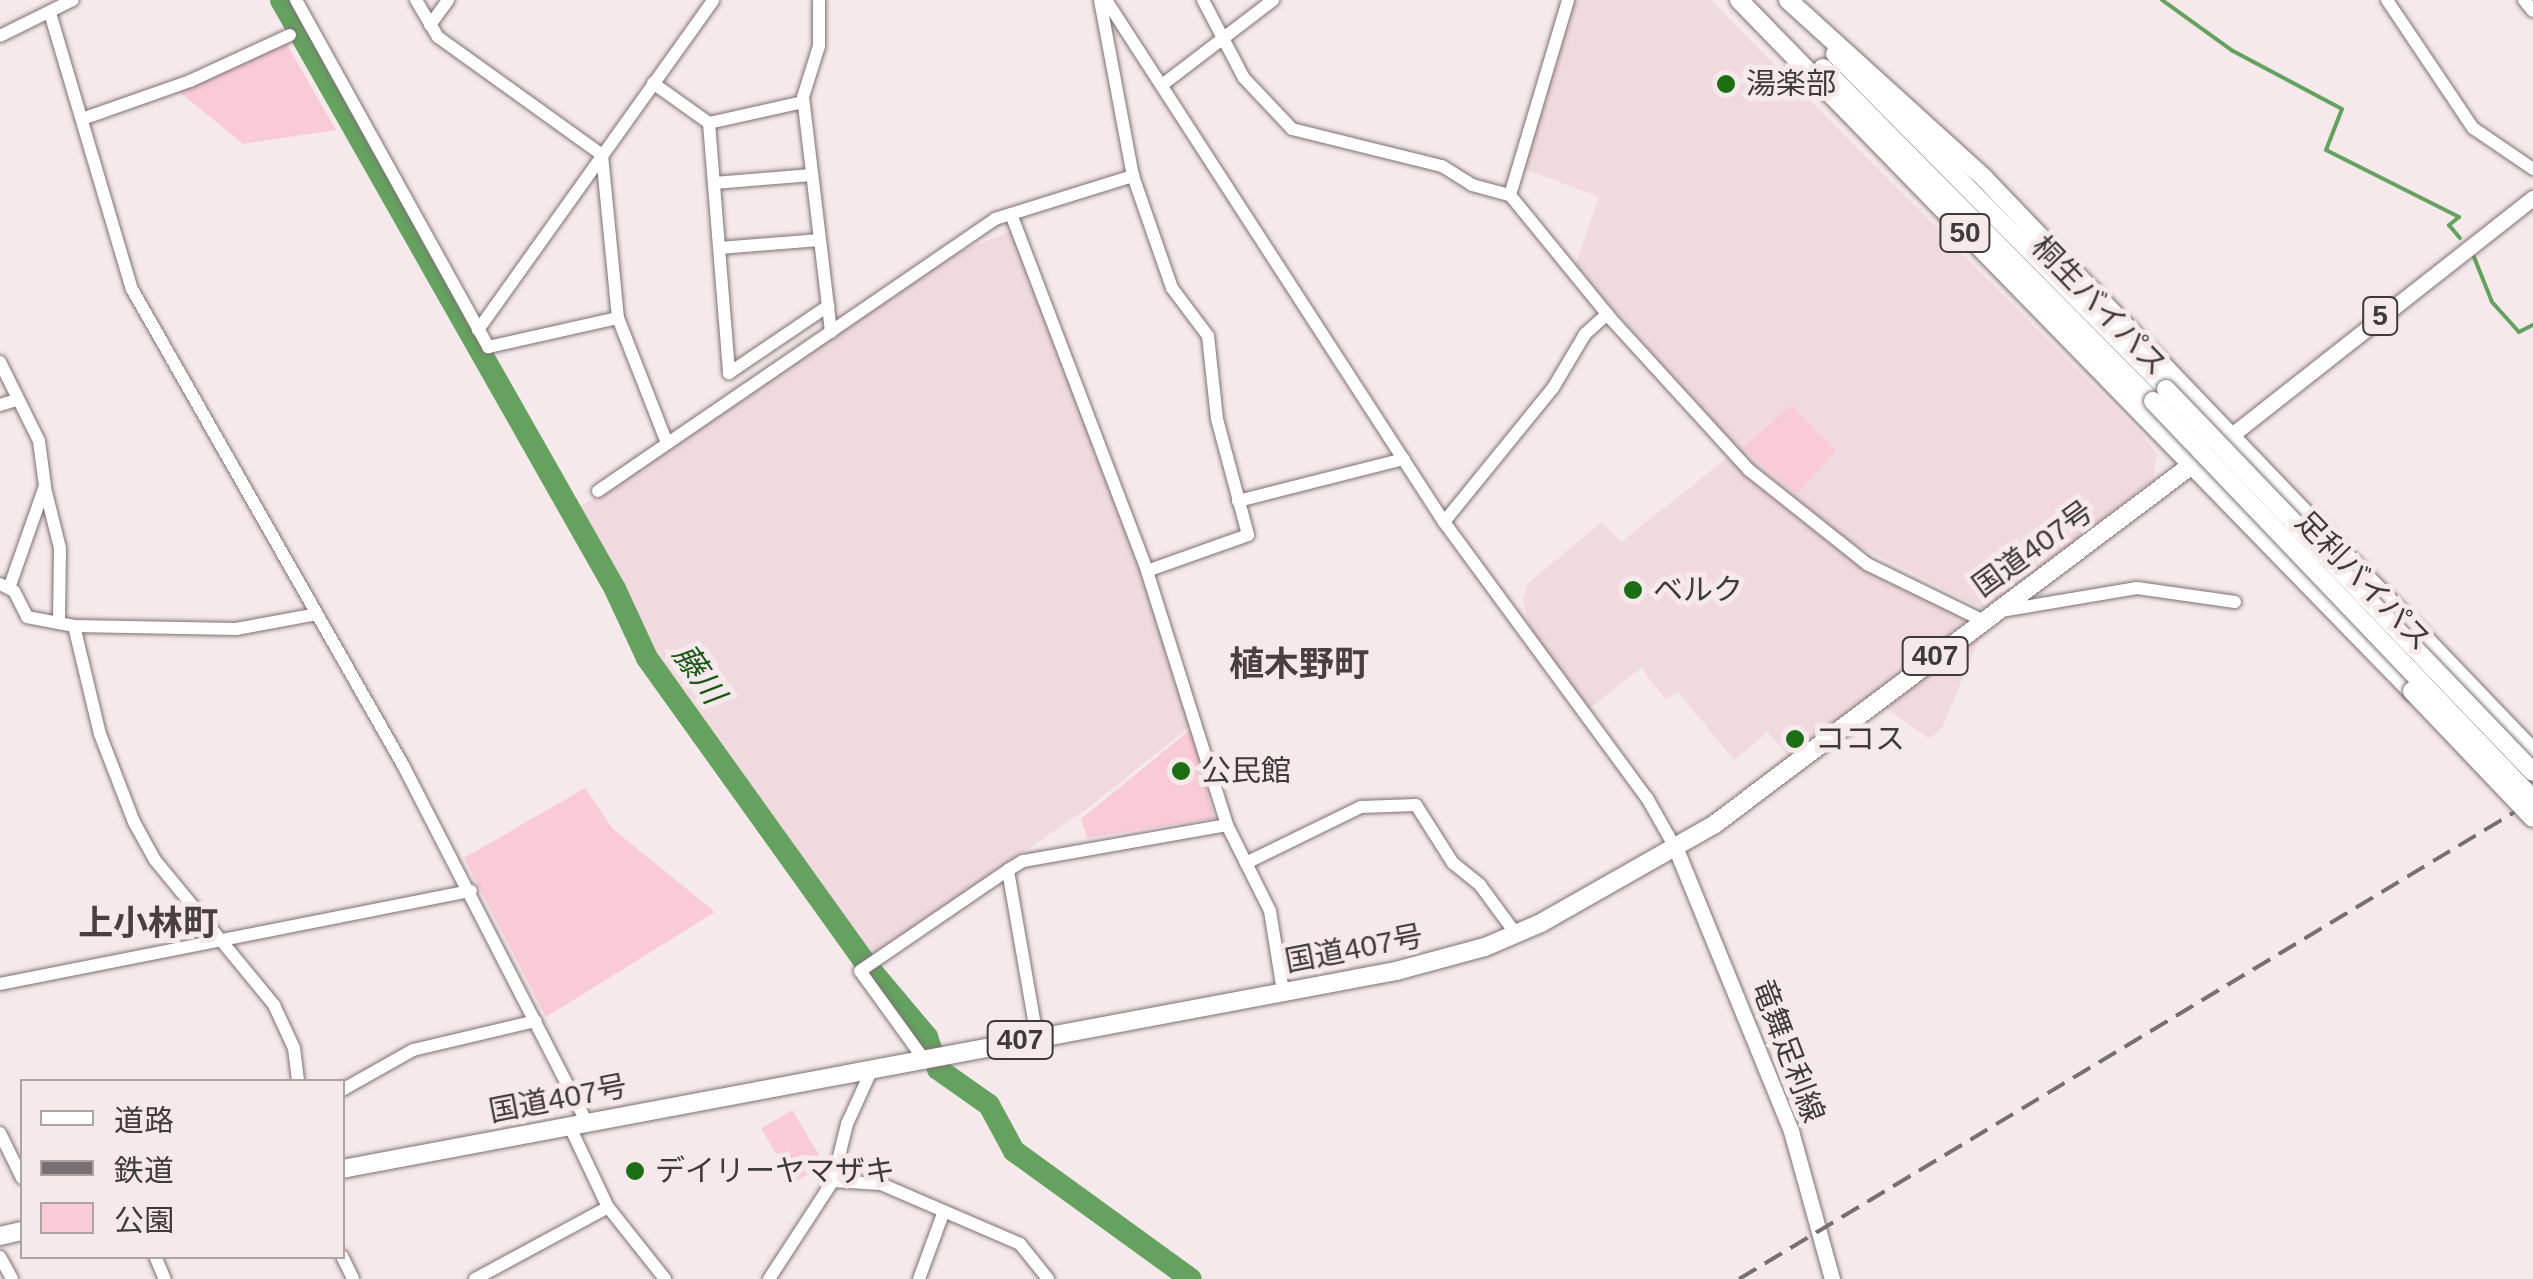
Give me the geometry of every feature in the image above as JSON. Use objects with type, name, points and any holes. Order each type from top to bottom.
[{"type":"highway","name":"50","points":[[1740,0],[2194,463],[2533,818]]},
{"type":"highway","name":"桐生バイパス","points":[[1747,0],[1853,96],[2159,395]]},
{"type":"highway","name":"桐生バイパス","points":[[1775,0],[1866,83],[2159,395]]},
{"type":"highway","name":"50","points":[[1788,0],[1984,178],[2533,752]]},
{"type":"highway","name":"足利バイパス","points":[[2159,395],[2533,772]]},
{"type":"highway","name":"足利バイパス","points":[[2159,395],[2533,799]]},
{"type":"highway","name":"国道407号","points":[[345,1168],[1432,963],[1516,934],[1676,849],[2229,437]]},
{"type":"main road","name":"5","points":[[2229,437],[2533,198]]},
{"type":"main road","name":"竜舞足利線","points":[[1676,849],[1793,1135],[1832,1279]]},
{"type":"street","points":[[0,36],[72,0]]},
{"type":"street","points":[[296,0],[488,347],[618,318]]},
{"type":"street","points":[[416,0],[430,26],[602,154],[618,318],[667,443]]},
{"type":"street","points":[[430,26],[448,0]]},
{"type":"street","points":[[478,330],[713,0]]},
{"type":"street","points":[[820,0],[818,46],[803,102],[831,332]]},
{"type":"street","points":[[1103,0],[1444,522],[1646,798],[1676,849]]},
{"type":"street","points":[[1103,0],[1133,176],[1172,288],[1208,336],[1217,419],[1248,535],[1147,571]]},
{"type":"street","points":[[1204,0],[1219,36],[1244,78],[1292,130],[1442,166],[1472,185],[1510,195],[1607,314],[1726,449],[1813,524],[1889,577],[1988,616],[2136,588],[2235,602]]},
{"type":"street","points":[[1162,85],[1219,36],[1273,0]]},
{"type":"street","points":[[1510,195],[1568,0]]},
{"type":"street","points":[[2387,0],[2473,128],[2533,169]]},
{"type":"street","points":[[2524,0],[2533,11]]},
{"type":"street","points":[[50,12],[85,118],[102,205],[132,289],[471,891],[536,1020],[608,1207],[665,1279]]},
{"type":"street","points":[[85,118],[175,87],[290,34]]},
{"type":"street","points":[[653,83],[709,123],[803,102]]},
{"type":"street","points":[[709,123],[729,373],[828,306]]},
{"type":"street","points":[[714,183],[812,175]]},
{"type":"street","points":[[598,491],[1011,214],[1133,176]]},
{"type":"street","points":[[1011,214],[1147,571],[1227,825],[1270,911],[1284,991]]},
{"type":"street","points":[[719,248],[820,240]]},
{"type":"street","points":[[1444,522],[1546,396],[1585,334],[1607,314]]},
{"type":"street","points":[[0,362],[39,441],[60,548],[60,623]]},
{"type":"street","points":[[0,405],[16,400]]},
{"type":"street","points":[[1238,501],[1404,459]]},
{"type":"street","points":[[45,486],[4,586],[27,617],[74,626],[236,629],[316,614]]},
{"type":"street","points":[[74,626],[100,734],[134,822],[154,860],[226,939],[274,1005],[294,1048],[298,1079]]},
{"type":"street","points":[[1246,863],[1360,807],[1416,805],[1453,863],[1480,885],[1516,934]]},
{"type":"street","points":[[923,1058],[860,970],[1023,861],[1227,825]]},
{"type":"street","points":[[1008,870],[1037,1037]]},
{"type":"street","points":[[0,984],[471,891]]},
{"type":"street","points":[[345,1088],[413,1050],[536,1020]]},
{"type":"street","points":[[769,1279],[833,1181],[847,1124],[873,1067]]},
{"type":"street","points":[[0,1133],[20,1174]]},
{"type":"street","points":[[833,1181],[881,1184],[1020,1244],[1048,1279]]},
{"type":"street","points":[[475,1279],[608,1207]]},
{"type":"street","points":[[919,1279],[944,1211]]},
{"type":"street","points":[[0,1257],[12,1279]]},
{"type":"shaded area","points":[[1572,0],[1711,0],[2144,437],[2157,455],[2153,480],[1986,610],[1845,539],[1740,454],[1575,266],[1599,197],[1523,168]]},
{"type":"shaded area","points":[[1011,231],[1143,573],[1191,726],[1088,808],[871,956],[657,657],[580,507],[953,255]]},
{"type":"shaded area","points":[[1727,458],[1866,570],[1954,610],[1964,622],[1790,758],[1768,732],[1734,760],[1678,692],[1666,700],[1641,668],[1588,710],[1532,637],[1523,601],[1528,583],[1602,522],[1621,542]]},
{"type":"shaded area","points":[[1981,634],[1942,728],[1929,739],[1884,707]]},
{"type":"green space","points":[[285,41],[336,130],[243,144],[177,90]]},
{"type":"green space","points":[[1791,405],[1836,451],[1797,494],[1743,448]]},
{"type":"green space","points":[[1191,729],[1214,818],[1087,838],[1081,819]]},
{"type":"green space","points":[[585,788],[613,829],[715,912],[546,1017],[464,858]]},
{"type":"green space","points":[[792,1110],[824,1164],[794,1183],[761,1129]]},
{"type":"waterway","name":"藤川","points":[[281,0],[615,589],[647,658],[870,969],[927,1037],[938,1069],[989,1105],[1014,1151],[1191,1279]]},
{"type":"waterway","points":[[2162,0],[2233,51],[2342,109],[2326,150],[2459,217],[2449,225],[2460,238]]},
{"type":"waterway","points":[[2474,257],[2492,302],[2519,332],[2533,325]]},
{"type":"railway","points":[[1739,1279],[2533,801]]},
{"type":"place","name":"湯楽部","points":[[1726,84]]},
{"type":"place","name":"ベルク","points":[[1633,590]]},
{"type":"place","name":"ココス","points":[[1795,739]]},
{"type":"place","name":"公民館","points":[[1181,771]]},
{"type":"place","name":"デイリーヤマザキ","points":[[635,1171]]},
{"type":"district","name":"植木野町","points":[[1299,664]]},
{"type":"district","name":"上小林町","points":[[148,923]]}]
